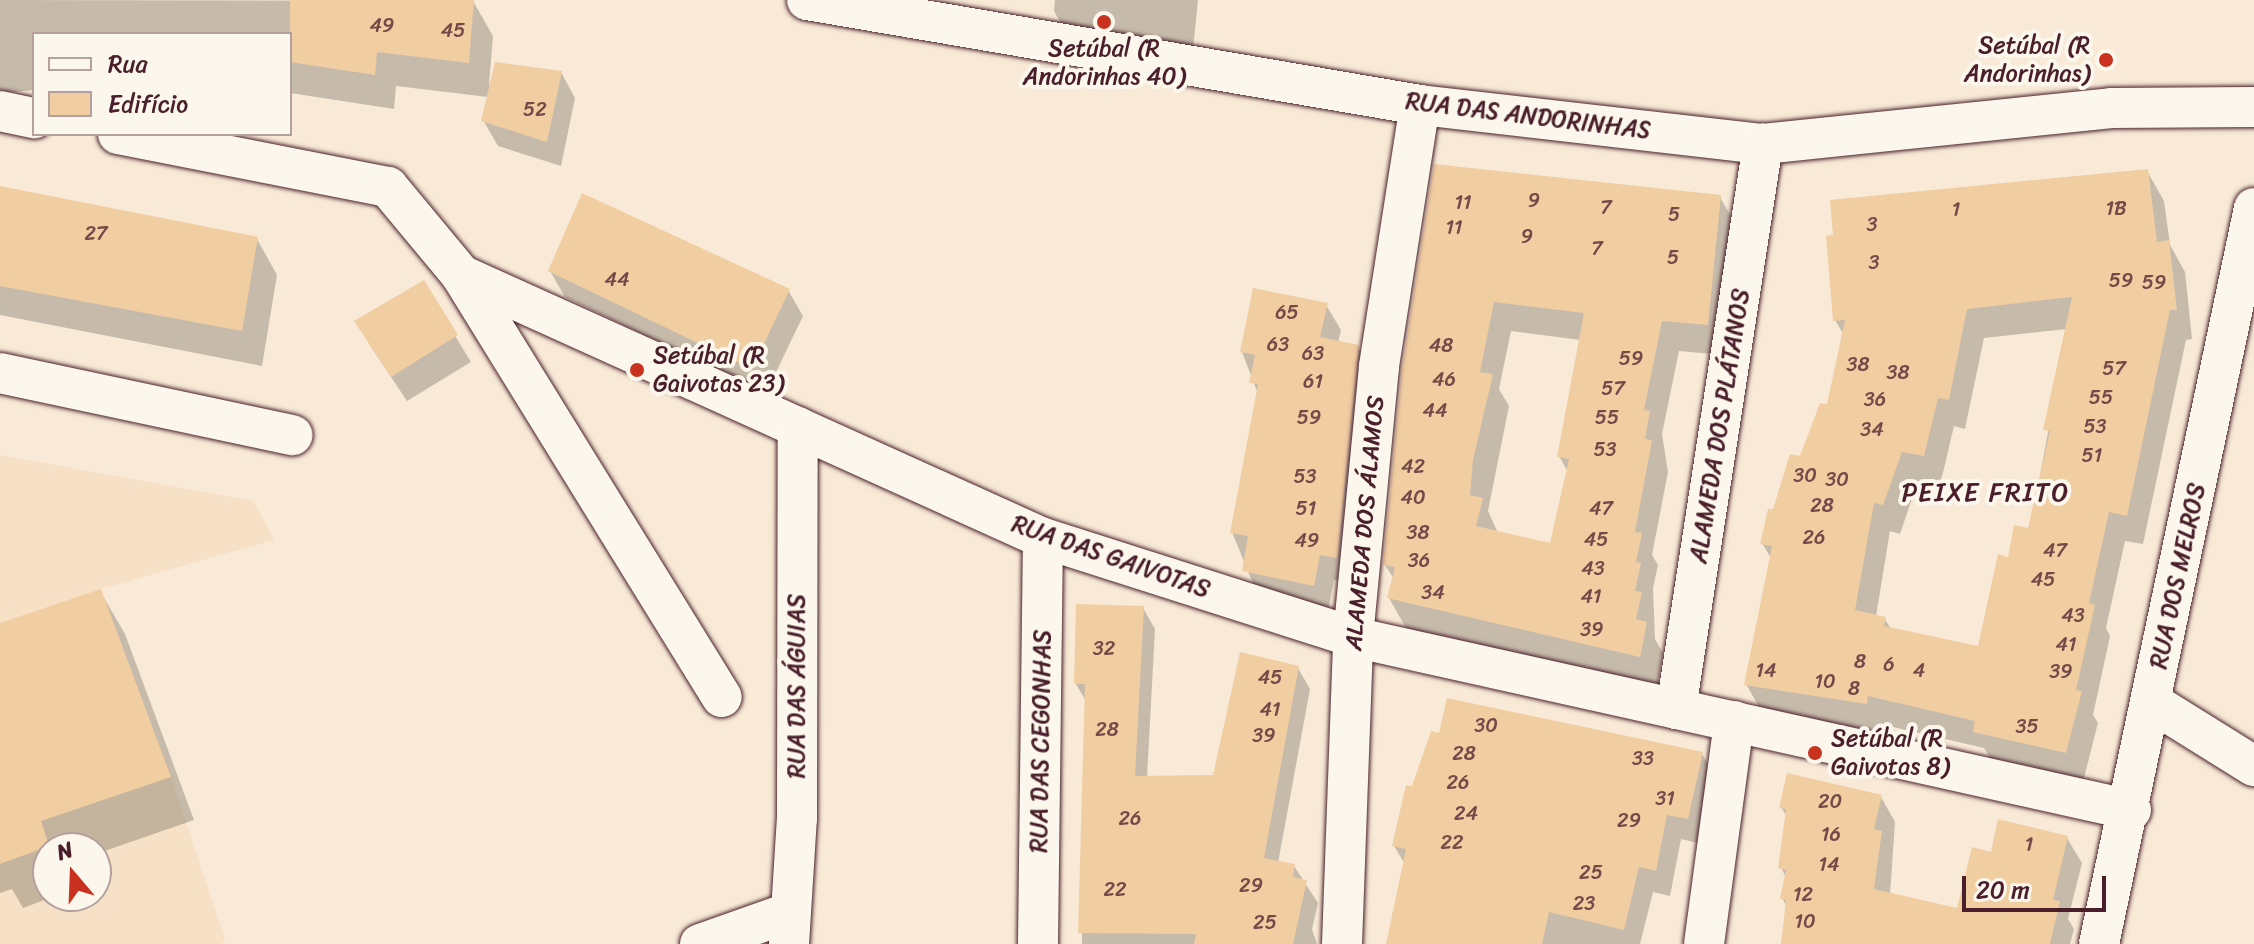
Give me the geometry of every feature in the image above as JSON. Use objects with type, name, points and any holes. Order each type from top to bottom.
[{"type":"street","name":"RUA DAS ANDORINHAS","points":[[807,0],[1420,105],[1763,144],[2111,108],[2254,107]]},
{"type":"street","name":"ALAMEDA DOS ÁLAMOS","points":[[1342,944],[1353,637],[1379,366],[1420,105]]},
{"type":"street","points":[[0,111],[32,118]]},
{"type":"street","name":"RUA DAS GAIVOTAS","points":[[128,136],[388,187],[461,275],[1043,538],[1353,637],[2131,810]]},
{"type":"street","name":"ALAMEDA DOS PLÁTANOS","points":[[1676,709],[1763,144]]},
{"type":"street","name":"RUA DOS MELROS","points":[[2099,944],[2131,810],[2254,208]]},
{"type":"street","points":[[461,275],[722,697]]},
{"type":"street","points":[[0,373],[292,435]]},
{"type":"street","name":"RUA DAS ÁGUIAS","points":[[790,928],[797,818],[798,427]]},
{"type":"street","name":"RUA DAS CEGONHAS","points":[[1038,944],[1043,538]]},
{"type":"street","points":[[2151,702],[2254,766]]},
{"type":"street","points":[[1704,944],[1734,721]]},
{"type":"street","points":[[700,944],[790,928]]},
{"type":"shaded area","points":[[0,455],[254,501],[274,540],[101,589],[171,777],[225,938],[222,944],[0,944]]},
{"type":"building","points":[[290,0],[474,0],[469,63],[377,52],[375,75],[292,62]]},
{"type":"building","points":[[495,62],[562,71],[547,142],[481,121]]},
{"type":"building","points":[[1434,164],[1721,195],[1708,325],[1662,321],[1644,410],[1650,411],[1645,439],[1652,440],[1635,532],[1642,533],[1636,562],[1641,563],[1635,591],[1642,592],[1636,619],[1647,622],[1640,657],[1387,598],[1395,567],[1383,565],[1402,369]],"holes":[[[1494,302],[1584,313],[1557,457],[1569,459],[1550,543],[1476,526],[1483,498],[1470,495],[1473,460],[1493,374],[1480,372]]]},
{"type":"building","points":[[2148,169],[2157,242],[2169,240],[2177,310],[2170,310],[2127,516],[2109,512],[2089,603],[2095,605],[2076,690],[2082,691],[2066,753],[1973,732],[1975,721],[1868,696],[1867,704],[1744,685],[1772,546],[1760,544],[1768,509],[1773,509],[1790,454],[1800,456],[1820,403],[1827,404],[1845,320],[1833,321],[1826,236],[1833,235],[1830,200]],"holes":[[[2072,297],[2043,430],[2050,431],[2028,528],[2014,525],[2008,557],[1998,554],[1978,646],[1884,626],[1886,617],[1855,610],[1874,503],[1883,505],[1902,452],[1924,456],[1938,398],[1949,400],[1967,309]]]},
{"type":"building","points":[[0,186],[258,237],[242,331],[0,286]]},
{"type":"building","points":[[582,193],[790,289],[752,369],[548,271]]},
{"type":"building","points":[[424,280],[458,335],[391,377],[354,321]]},
{"type":"building","points":[[1253,288],[1328,303],[1320,337],[1359,345],[1337,558],[1320,555],[1314,586],[1242,571],[1248,536],[1230,533],[1258,384],[1249,383],[1255,355],[1240,352]]},
{"type":"building","points":[[101,589],[171,777],[41,821],[45,832],[32,832],[32,852],[0,864],[0,623]]},
{"type":"building","points":[[1076,604],[1144,606],[1135,776],[1213,775],[1240,652],[1299,666],[1264,858],[1295,864],[1293,877],[1307,880],[1293,944],[1194,944],[1196,934],[1078,933],[1085,684],[1074,684]]},
{"type":"building","points":[[1447,698],[1703,752],[1688,819],[1667,815],[1656,871],[1639,867],[1624,930],[1549,912],[1542,944],[1386,944],[1406,849],[1392,846],[1406,785],[1412,786],[1431,731],[1439,733]]},
{"type":"building","points":[[1787,773],[1882,795],[1874,829],[1882,831],[1874,889],[1957,908],[1972,847],[1991,852],[1998,819],[2068,836],[2053,900],[2060,901],[2050,944],[1781,944],[1786,900],[1780,899],[1786,870],[1778,868],[1786,809],[1779,808]]},
{"type":"place","name":"Setúbal (R Andorinhas 40)","points":[[1104,22]]},
{"type":"place","name":"Setúbal (R Andorinhas)","points":[[2106,60]]},
{"type":"place","name":"Setúbal (R Gaivotas 23)","points":[[637,370]]},
{"type":"place","name":"Setúbal (R Gaivotas 8)","points":[[1815,753]]},
{"type":"district","name":"PEIXE FRITO","points":[[1986,493]]}]
